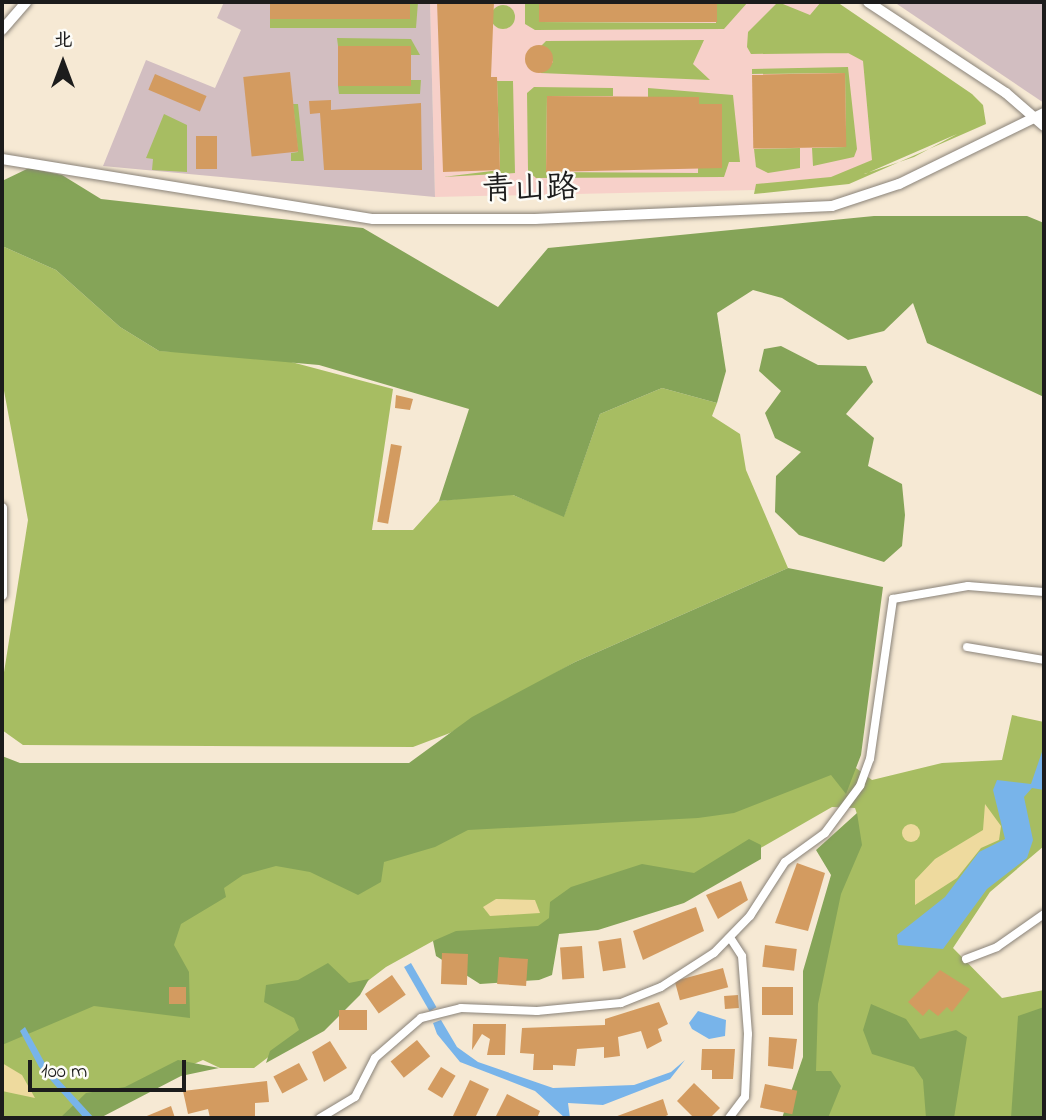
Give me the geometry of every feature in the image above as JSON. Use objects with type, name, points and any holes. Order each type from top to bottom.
[{"type":"street","points":[[2,30],[26,2]]},
{"type":"street","points":[[868,2],[1039,115],[1044,126]]},
{"type":"street","name":"青山路","points":[[2,159],[373,219],[561,218],[832,205],[899,184],[1039,115]]},
{"type":"street","points":[[2,508],[2,595]]},
{"type":"street","points":[[320,1118],[355,1097],[380,1052],[421,1018],[461,1008],[537,1011],[621,1003],[661,987],[731,939],[785,862],[825,833],[860,786],[870,759],[893,598],[968,586],[1044,592]]},
{"type":"street","points":[[967,647],[1044,660]]},
{"type":"street","points":[[966,959],[997,947],[1044,914]]},
{"type":"street","points":[[729,1118],[746,1097],[748,1034],[742,956],[731,939]]},
{"type":"shaded area","points":[[224,2],[430,2],[435,197],[103,166],[146,60],[215,88],[241,30],[217,18]]},
{"type":"shaded area","points":[[430,2],[822,2],[971,127],[848,181],[755,190],[435,197]]},
{"type":"shaded area","points":[[894,2],[1044,2],[1044,103]]},
{"type":"green space","points":[[410,2],[418,2],[416,28],[270,28],[270,19],[409,19]]},
{"type":"green space","points":[[525,2],[539,2],[539,22],[716,23],[717,2],[748,2],[724,29],[535,30],[525,24]]},
{"type":"green space","points":[[778,2],[810,15],[821,2],[837,2],[972,94],[983,105],[986,124],[869,172],[899,162],[849,184],[754,194],[756,184],[831,177],[872,160],[863,61],[848,53],[751,54],[747,47],[748,32]]},
{"type":"green space","points":[[503,5],[512,8],[515,17],[512,26],[503,29],[494,26],[491,17],[494,8]]},
{"type":"green space","points":[[337,38],[411,39],[420,55],[411,55],[410,46],[338,46]]},
{"type":"green space","points":[[704,40],[693,64],[710,80],[540,73],[553,62],[541,46],[546,41]]},
{"type":"green space","points":[[848,67],[857,149],[854,157],[813,166],[812,148],[846,147],[845,73],[752,74],[752,69]]},
{"type":"green space","points":[[411,80],[421,80],[420,94],[339,94],[338,86],[410,86]]},
{"type":"green space","points":[[497,81],[513,81],[515,173],[443,177],[500,170]]},
{"type":"green space","points":[[534,87],[613,88],[613,96],[547,96],[546,172],[698,173],[699,98],[648,97],[648,88],[733,95],[740,162],[729,162],[724,177],[536,178],[528,171],[527,93]]},
{"type":"green space","points":[[293,104],[298,104],[304,161],[291,161],[291,153],[298,152]]},
{"type":"green space","points":[[164,114],[187,125],[187,172],[152,170],[153,159],[146,158]]},
{"type":"green space","points":[[800,148],[800,168],[768,173],[756,167],[754,149]]},
{"type":"green space","points":[[29,168],[62,175],[101,199],[363,228],[498,307],[548,248],[874,216],[1027,216],[1044,223],[1044,397],[927,343],[913,303],[884,331],[848,340],[782,298],[753,290],[717,313],[726,371],[717,403],[662,388],[600,414],[564,517],[513,495],[439,501],[469,409],[319,365],[159,351],[120,327],[56,270],[2,246],[2,181]]},
{"type":"green space","points":[[2,246],[56,270],[120,327],[159,351],[265,355],[393,389],[372,530],[413,530],[439,501],[491,495],[513,495],[564,516],[600,414],[662,388],[717,403],[712,416],[740,434],[746,470],[788,568],[575,662],[450,733],[413,747],[23,745],[2,730],[2,685],[28,520],[2,380]]},
{"type":"green space","points":[[781,346],[818,365],[866,366],[873,382],[846,414],[874,438],[868,466],[902,484],[905,515],[902,546],[884,562],[799,535],[775,512],[776,476],[801,452],[775,438],[765,413],[781,391],[759,371],[764,349]]},
{"type":"green space","points":[[788,568],[883,587],[861,755],[846,794],[831,775],[734,813],[698,818],[468,830],[435,847],[384,862],[381,882],[358,895],[310,872],[276,866],[243,875],[224,888],[226,897],[181,924],[174,945],[189,972],[190,1018],[94,1006],[2,1045],[2,756],[20,763],[409,763],[472,717],[575,662]]},
{"type":"green space","points":[[1012,715],[1044,722],[1044,846],[990,892],[953,948],[1002,998],[1044,990],[1044,1118],[798,1118],[808,1079],[810,970],[857,814],[855,808],[832,807],[745,857],[560,926],[433,941],[386,967],[254,1068],[220,1068],[203,1060],[68,1118],[2,1118],[2,1023],[246,851],[840,756],[872,780],[942,763],[1002,760]]},
{"type":"green space","points":[[857,813],[862,845],[841,894],[818,1004],[816,1071],[831,1071],[841,1086],[828,1118],[782,1118],[803,1057],[803,971],[831,875],[816,850]]},
{"type":"green space","points":[[749,839],[761,845],[761,859],[684,903],[598,930],[559,934],[552,975],[539,980],[480,984],[436,956],[433,941],[456,931],[538,926],[549,918],[550,902],[571,887],[642,864],[694,873]]},
{"type":"green space","points":[[328,963],[349,983],[369,979],[360,995],[324,1031],[266,1063],[270,1051],[299,1030],[294,1018],[264,1002],[266,985],[298,980]]},
{"type":"green space","points":[[871,1004],[906,1019],[920,1039],[956,1030],[967,1037],[954,1118],[926,1118],[923,1080],[914,1067],[872,1054],[863,1030]]},
{"type":"green space","points":[[1044,1007],[1044,1118],[1011,1118],[1018,1016]]},
{"type":"green space","points":[[178,1060],[219,1068],[181,1076],[100,1118],[60,1118],[86,1093],[125,1087]]},
{"type":"sand","points":[[985,804],[1001,826],[999,840],[981,848],[957,878],[915,905],[915,880],[935,859],[983,830]]},
{"type":"sand","points":[[907,824],[915,824],[920,833],[918,840],[907,842],[902,837],[902,829]]},
{"type":"sand","points":[[496,899],[535,900],[540,913],[490,916],[483,907]]},
{"type":"sand","points":[[2,1063],[22,1075],[35,1098],[2,1091]]},
{"type":"water","points":[[1044,746],[1044,790],[1032,788],[1024,797],[1033,840],[1027,858],[987,889],[943,949],[898,945],[897,935],[945,897],[979,852],[1005,839],[993,790],[997,780],[1031,784]]},
{"type":"water","points":[[411,963],[436,1007],[430,1011],[404,967]]},
{"type":"water","points":[[698,1011],[726,1020],[725,1036],[709,1039],[692,1029],[689,1023]]},
{"type":"water","points":[[441,1020],[457,1047],[478,1062],[553,1088],[634,1085],[671,1072],[685,1060],[670,1079],[603,1105],[568,1103],[570,1118],[565,1118],[535,1091],[460,1062],[437,1034],[433,1023]]},
{"type":"water","points":[[25,1027],[47,1067],[94,1118],[84,1118],[39,1067],[20,1031]]},
{"type":"building","points":[[270,2],[410,2],[410,19],[270,19]]},
{"type":"building","points":[[437,2],[494,2],[491,77],[497,77],[500,170],[443,172]]},
{"type":"building","points":[[539,2],[717,2],[717,22],[539,22]]},
{"type":"building","points":[[539,45],[549,49],[553,59],[549,69],[539,73],[529,69],[525,59],[529,49]]},
{"type":"building","points":[[338,46],[411,46],[411,86],[338,86]]},
{"type":"building","points":[[290,72],[298,152],[252,156],[243,77]]},
{"type":"building","points":[[845,73],[846,147],[753,149],[752,75]]},
{"type":"building","points":[[155,74],[207,96],[200,112],[148,90]]},
{"type":"building","points":[[547,96],[699,97],[699,104],[722,104],[722,168],[546,172]]},
{"type":"building","points":[[331,100],[331,110],[421,103],[422,170],[324,170],[320,113],[310,114],[309,101]]},
{"type":"building","points":[[196,136],[217,136],[217,169],[196,169]]},
{"type":"building","points":[[396,395],[413,399],[410,410],[395,408]]},
{"type":"building","points":[[391,444],[402,446],[388,524],[377,522]]},
{"type":"building","points":[[797,863],[825,873],[808,931],[775,923]]},
{"type":"building","points":[[741,881],[748,900],[718,919],[706,895]]},
{"type":"building","points":[[696,907],[704,931],[643,960],[633,931]]},
{"type":"building","points":[[621,938],[626,968],[603,971],[598,942]]},
{"type":"building","points":[[765,945],[797,949],[794,971],[762,967]]},
{"type":"building","points":[[582,946],[584,978],[562,979],[560,948]]},
{"type":"building","points":[[442,953],[468,954],[467,985],[441,984]]},
{"type":"building","points":[[499,957],[528,959],[526,986],[497,984]]},
{"type":"building","points":[[723,968],[728,987],[680,1000],[675,981]]},
{"type":"building","points":[[940,970],[970,989],[952,1012],[947,1007],[938,1016],[929,1009],[923,1016],[908,1002]]},
{"type":"building","points":[[392,975],[406,995],[379,1014],[365,994]]},
{"type":"building","points":[[169,987],[186,987],[186,1004],[169,1004]]},
{"type":"building","points":[[762,987],[793,987],[793,1015],[762,1015]]},
{"type":"building","points":[[738,995],[739,1008],[725,1009],[724,996]]},
{"type":"building","points":[[659,1002],[668,1024],[658,1029],[662,1041],[647,1049],[641,1031],[618,1037],[620,1056],[604,1058],[604,1047],[577,1049],[575,1066],[553,1065],[553,1070],[533,1070],[534,1054],[520,1053],[522,1028],[605,1025],[605,1019]]},
{"type":"building","points":[[339,1010],[367,1010],[367,1030],[339,1030]]},
{"type":"building","points":[[473,1024],[506,1024],[505,1055],[487,1055],[490,1039],[482,1034],[472,1050]]},
{"type":"building","points":[[769,1037],[797,1039],[793,1069],[768,1066]]},
{"type":"building","points":[[417,1040],[430,1056],[404,1078],[391,1061]]},
{"type":"building","points":[[330,1041],[347,1068],[324,1082],[312,1052]]},
{"type":"building","points":[[702,1049],[735,1049],[733,1079],[712,1079],[712,1070],[701,1070]]},
{"type":"building","points":[[299,1063],[308,1080],[282,1093],[273,1077]]},
{"type":"building","points":[[441,1067],[456,1076],[442,1098],[428,1089]]},
{"type":"building","points":[[470,1080],[489,1089],[475,1118],[452,1118]]},
{"type":"building","points":[[267,1081],[269,1102],[255,1103],[255,1116],[210,1118],[208,1109],[188,1114],[183,1091]]},
{"type":"building","points":[[694,1083],[720,1108],[710,1118],[694,1118],[677,1101]]},
{"type":"building","points":[[765,1084],[797,1091],[792,1114],[760,1107]]},
{"type":"building","points":[[507,1094],[540,1111],[537,1118],[495,1118]]},
{"type":"building","points":[[663,1099],[668,1115],[661,1118],[612,1118]]},
{"type":"building","points":[[171,1106],[175,1118],[142,1118]]}]
